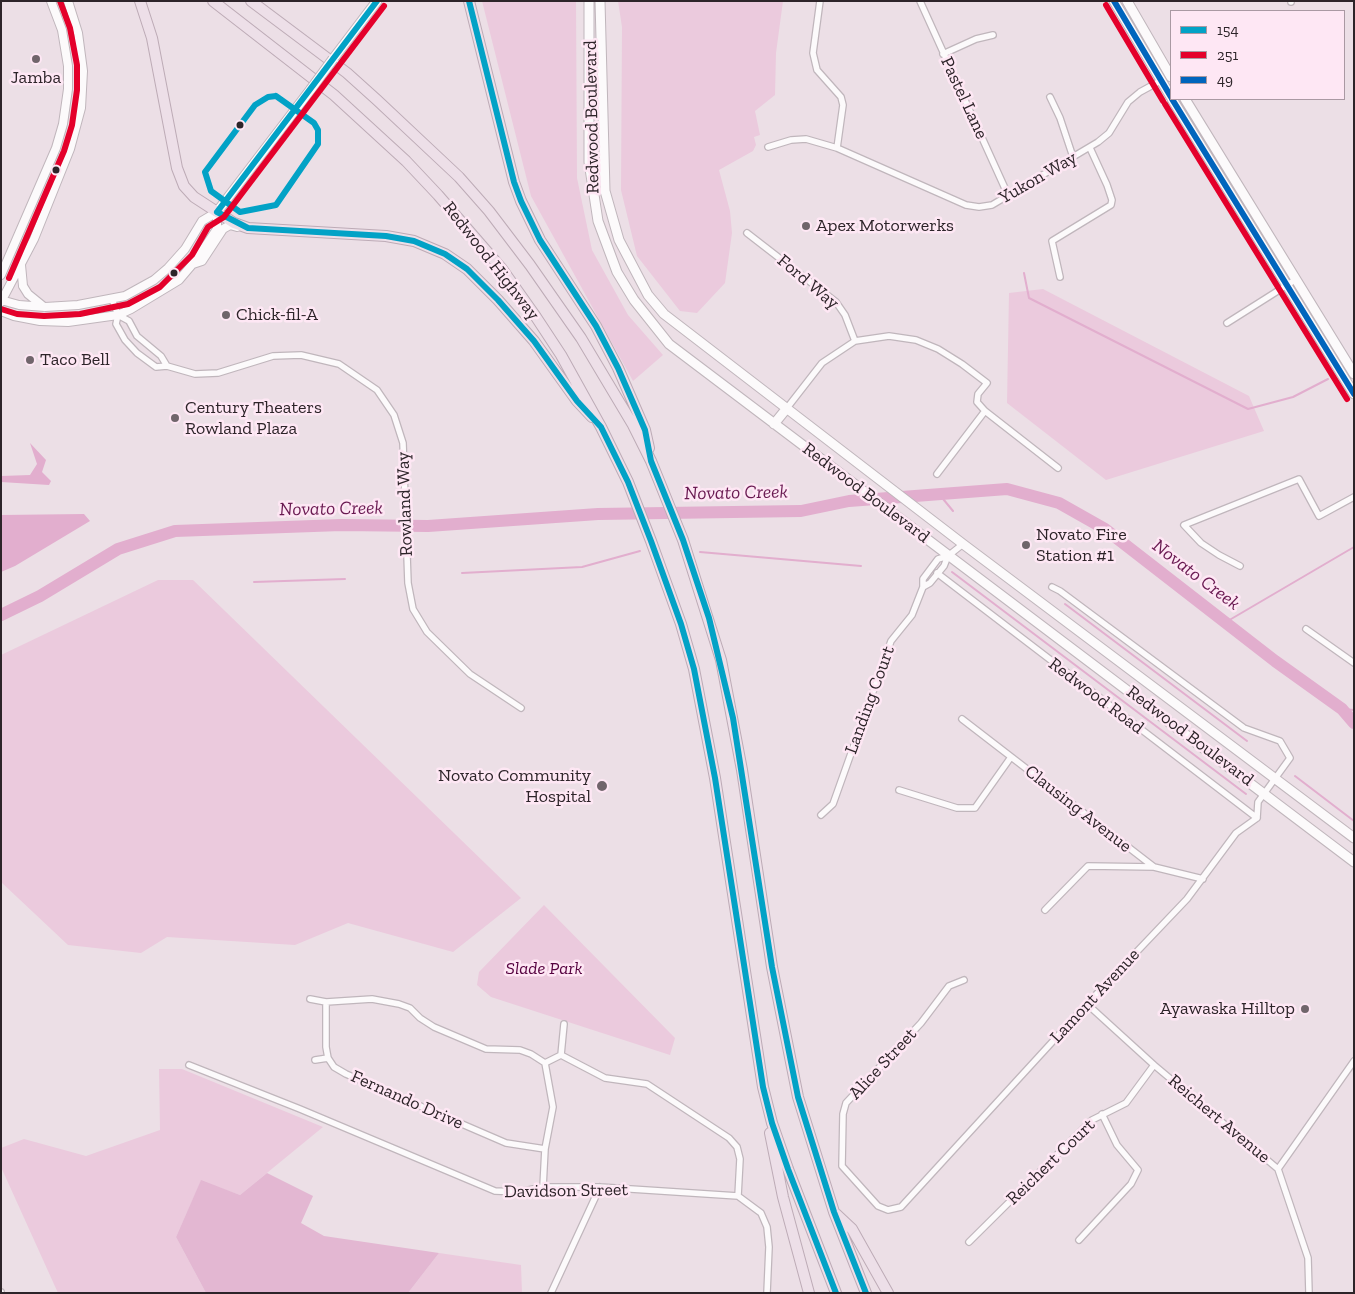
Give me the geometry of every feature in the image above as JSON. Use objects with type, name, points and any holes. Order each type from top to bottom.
[{"type":"highway","points":[[140,1],[152,38],[177,168],[184,186],[194,197],[245,227],[270,231],[386,236],[414,241],[446,254],[467,268],[498,300],[534,341],[577,401],[601,427]]},
{"type":"highway","name":"Redwood Highway","points":[[213,1],[334,95],[406,161],[502,269],[561,354],[601,427],[628,482],[681,624],[706,723],[758,1057],[772,1123],[836,1293]]},
{"type":"highway","name":"Redwood Highway","points":[[251,1],[347,74],[459,177],[530,265],[581,338],[633,425],[651,461],[683,540],[709,618],[731,708],[772,966],[798,1097],[834,1212],[866,1293]]},
{"type":"highway","points":[[469,1],[514,182],[521,201],[540,240],[596,326],[618,368],[645,430],[651,461]]},
{"type":"highway","points":[[763,1087],[774,1156],[809,1293]]},
{"type":"highway","points":[[834,1212],[852,1229],[888,1293]]},
{"type":"main road","points":[[217,212],[377,1]]},
{"type":"main road","name":"Redwood Boulevard","points":[[589,1],[589,162],[592,195],[606,248],[617,272],[634,300],[669,344],[1354,862]]},
{"type":"main road","name":"Redwood Boulevard","points":[[600,1],[605,191],[619,240],[632,268],[648,295],[664,314],[963,544],[1354,838]]},
{"type":"main road","points":[[1114,1],[1170,95]]},
{"type":"main road","points":[[1127,1],[1170,73]]},
{"type":"main road","points":[[590,36],[602,36]]},
{"type":"main road","points":[[590,56],[602,55]]},
{"type":"main road","points":[[1173,100],[1291,282],[1354,374]]},
{"type":"main road","points":[[1186,100],[1354,394]]},
{"type":"main road","points":[[774,424],[787,408]]},
{"type":"street","points":[[1,275],[56,148],[66,106],[68,66],[62,30],[51,1]]},
{"type":"street","points":[[68,1],[78,33],[83,72],[81,108],[70,149],[34,239],[2,301],[19,305],[45,307],[112,300],[132,292],[154,280],[168,268],[185,249],[202,221],[217,212]]},
{"type":"street","points":[[820,1],[813,54],[817,70],[841,97],[843,105],[837,148]]},
{"type":"street","name":"Pastel Lane","points":[[920,1],[1008,195]]},
{"type":"street","points":[[943,54],[976,39],[993,34]]},
{"type":"street","name":"Yukon Way","points":[[768,147],[791,140],[806,139],[837,148],[966,205],[978,207],[992,205],[1090,148],[1109,133],[1128,102],[1140,92],[1170,76]]},
{"type":"street","points":[[1050,97],[1060,118],[1073,157]]},
{"type":"street","points":[[66,106],[81,108]]},
{"type":"street","points":[[1060,277],[1052,241],[1111,204],[1112,200],[1090,148]]},
{"type":"street","points":[[1,311],[14,316],[40,321],[68,322],[118,315],[179,280],[193,264],[217,229],[217,212]]},
{"type":"street","points":[[193,264],[202,261],[223,229],[230,225],[240,228],[245,227]]},
{"type":"street","name":"Ford Way","points":[[747,234],[836,302],[845,315],[855,341]]},
{"type":"street","points":[[21,263],[23,286],[28,294],[45,307]]},
{"type":"street","points":[[1227,323],[1291,282]]},
{"type":"street","name":"Rowland Way","points":[[112,300],[118,315],[116,324],[125,340],[137,353],[156,366],[167,366],[196,374],[218,373],[258,360],[285,355],[314,357],[339,364],[378,390],[388,403],[399,427],[404,464],[407,566],[410,596],[419,620],[427,632],[470,674],[521,708]]},
{"type":"street","name":"Rowland Way","points":[[118,315],[129,321],[136,336],[162,356],[167,366]]},
{"type":"street","points":[[787,408],[822,363],[855,341],[889,336],[916,340],[938,349],[987,383],[978,394],[977,402],[985,411],[1058,468]]},
{"type":"street","points":[[937,474],[985,411]]},
{"type":"street","points":[[1240,566],[1207,547],[1184,525],[1299,479],[1319,516],[1354,497]]},
{"type":"street","name":"Landing Court","points":[[821,815],[833,804],[891,641],[912,615],[923,587],[923,579],[938,559],[948,556],[963,544]]},
{"type":"street","name":"Landing Court","points":[[923,587],[930,583],[944,566],[948,556]]},
{"type":"street","name":"Redwood Road","points":[[937,573],[1257,818]]},
{"type":"street","points":[[1052,587],[1060,591],[1244,728],[1280,740],[1290,758],[1258,802],[1257,818]]},
{"type":"street","points":[[1306,629],[1354,663]]},
{"type":"street","name":"Clausing Avenue","points":[[962,719],[1154,868],[1203,879]]},
{"type":"street","points":[[899,790],[957,808],[975,808],[1011,757]]},
{"type":"street","name":"Lamont Avenue","points":[[900,1207],[1087,1004],[1187,899],[1236,833],[1257,818]]},
{"type":"street","points":[[1045,910],[1085,867],[1154,868]]},
{"type":"street","name":"Alice Street","points":[[900,1207],[888,1210],[878,1206],[842,1166],[843,1114],[846,1103],[921,1023],[949,986],[964,980]]},
{"type":"street","points":[[310,999],[326,1002],[372,999],[398,1004],[410,1008],[420,1018],[434,1027],[486,1049],[520,1050],[531,1054],[545,1063],[554,1107],[545,1149],[543,1187]]},
{"type":"street","points":[[316,1060],[328,1058],[326,1047],[326,1002]]},
{"type":"street","name":"Reichert Avenue","points":[[1087,1004],[1154,1065],[1278,1169],[1308,1258],[1309,1293]]},
{"type":"street","points":[[561,1055],[564,1024]]},
{"type":"street","points":[[545,1063],[561,1055]]},
{"type":"street","points":[[561,1055],[605,1078],[647,1084],[729,1138],[737,1147],[739,1153],[738,1196],[761,1213],[767,1227],[769,1247],[768,1293]]},
{"type":"street","name":"Fernando Drive","points":[[328,1058],[334,1067],[346,1074],[506,1143],[545,1149]]},
{"type":"street","points":[[1278,1169],[1354,1062]]},
{"type":"street","name":"Davidson Street","points":[[189,1065],[300,1109],[495,1192],[519,1192],[543,1187],[600,1187],[738,1196]]},
{"type":"street","name":"Reichert Court","points":[[969,1242],[1092,1120],[1126,1103],[1154,1065]]},
{"type":"street","points":[[1079,1240],[1131,1184],[1138,1170],[1117,1145],[1102,1114]]},
{"type":"street","points":[[551,1293],[600,1187]]},
{"type":"green space","points":[[482,1],[576,1],[577,178],[592,250],[628,315],[663,355],[633,381],[531,196]]},
{"type":"green space","points":[[618,1],[783,1],[776,53],[775,95],[755,111],[760,135],[754,137],[756,145],[753,151],[719,170],[730,211],[732,233],[725,283],[697,313],[680,311],[637,256],[621,190],[622,27]]},
{"type":"green space","points":[[1043,289],[1249,396],[1264,431],[1106,480],[1007,403],[1009,293]]},
{"type":"green space","points":[[158,580],[193,580],[521,898],[453,952],[348,923],[295,945],[167,937],[141,953],[68,945],[1,882],[1,655]]},
{"type":"green space","name":"Slade Park","points":[[544,905],[675,1038],[670,1055],[491,997],[477,985],[479,972]]},
{"type":"green space","points":[[159,1069],[182,1069],[323,1127],[240,1195],[201,1181],[176,1237],[206,1293],[58,1293],[1,1167],[1,1148],[24,1139],[86,1156],[160,1130]]},
{"type":"green space","points":[[439,1253],[521,1265],[522,1293],[408,1293]]},
{"type":"shaded area","points":[[30,443],[46,460],[42,472],[51,481],[49,485],[1,482],[1,476],[30,475],[37,464]]},
{"type":"shaded area","points":[[84,514],[90,521],[15,566],[1,572],[1,515]]},
{"type":"shaded area","points":[[267,1173],[313,1196],[301,1223],[324,1236],[439,1253],[408,1293],[206,1293],[176,1237],[201,1180],[240,1195]]},
{"type":"waterway","points":[[1024,273],[1029,298],[1248,409],[1293,397],[1328,379]]},
{"type":"waterway","name":"Novato Creek","points":[[1,615],[40,596],[118,549],[175,531],[341,525],[428,526],[598,514],[801,511],[849,501],[1007,489],[1059,503],[1105,529],[1275,661],[1342,709],[1354,723]]},
{"type":"waterway","points":[[939,494],[953,511]]},
{"type":"waterway","points":[[1226,622],[1354,547]]},
{"type":"waterway","points":[[462,573],[582,567],[640,551]]},
{"type":"waterway","points":[[700,552],[861,566]]},
{"type":"waterway","points":[[952,572],[1246,794]]},
{"type":"waterway","points":[[254,582],[345,579]]},
{"type":"waterway","points":[[1065,604],[1247,741]]},
{"type":"waterway","points":[[1342,709],[1354,710]]},
{"type":"waterway","points":[[1295,776],[1354,821]]},
{"type":"transit line","name":"251","points":[[9,278],[64,151],[72,125],[77,90],[77,65],[70,28],[60,1]]},
{"type":"transit line","name":"154","points":[[217,212],[377,1]]},
{"type":"transit line","name":"154","points":[[469,1],[514,182],[521,201],[540,240],[596,326],[618,368],[645,430],[651,461],[683,540],[709,618],[733,718],[772,967],[798,1097],[834,1212],[866,1293]]},
{"type":"transit line","name":"49","points":[[1114,1],[1170,95]]},
{"type":"transit line","name":"251","points":[[1106,5],[1163,101]]},
{"type":"transit line","name":"251","points":[[1,309],[17,314],[44,316],[80,314],[128,304],[160,287],[192,255],[208,227],[224,217],[384,6]]},
{"type":"transit line","name":"154","points":[[276,96],[314,123],[318,130],[318,144],[276,205],[240,212],[211,191],[205,172],[255,105],[268,97],[276,96]]},
{"type":"transit line","name":"49","points":[[1173,100],[1354,394]]},
{"type":"transit line","name":"251","points":[[1165,104],[1347,399]]},
{"type":"transit line","name":"154","points":[[217,212],[248,228],[386,236],[414,241],[445,254],[467,269],[498,300],[534,341],[577,401],[601,427],[628,482],[651,541],[681,624],[694,669],[715,778],[763,1087],[772,1123],[788,1169],[836,1293]]},
{"type":"place","name":"Jamba","points":[[36,59]]},
{"type":"place","name":"Apex Motorwerks","points":[[806,226]]},
{"type":"place","name":"Chick-fil-A","points":[[226,315]]},
{"type":"place","name":"Taco Bell","points":[[30,360]]},
{"type":"place","name":"Century Theaters Rowland Plaza","points":[[175,418]]},
{"type":"place","name":"Novato Fire Station #1","points":[[1026,545]]},
{"type":"place","name":"Novato Community Hospital","points":[[602,786]]},
{"type":"place","name":"Ayawaska Hilltop","points":[[1305,1009]]}]
